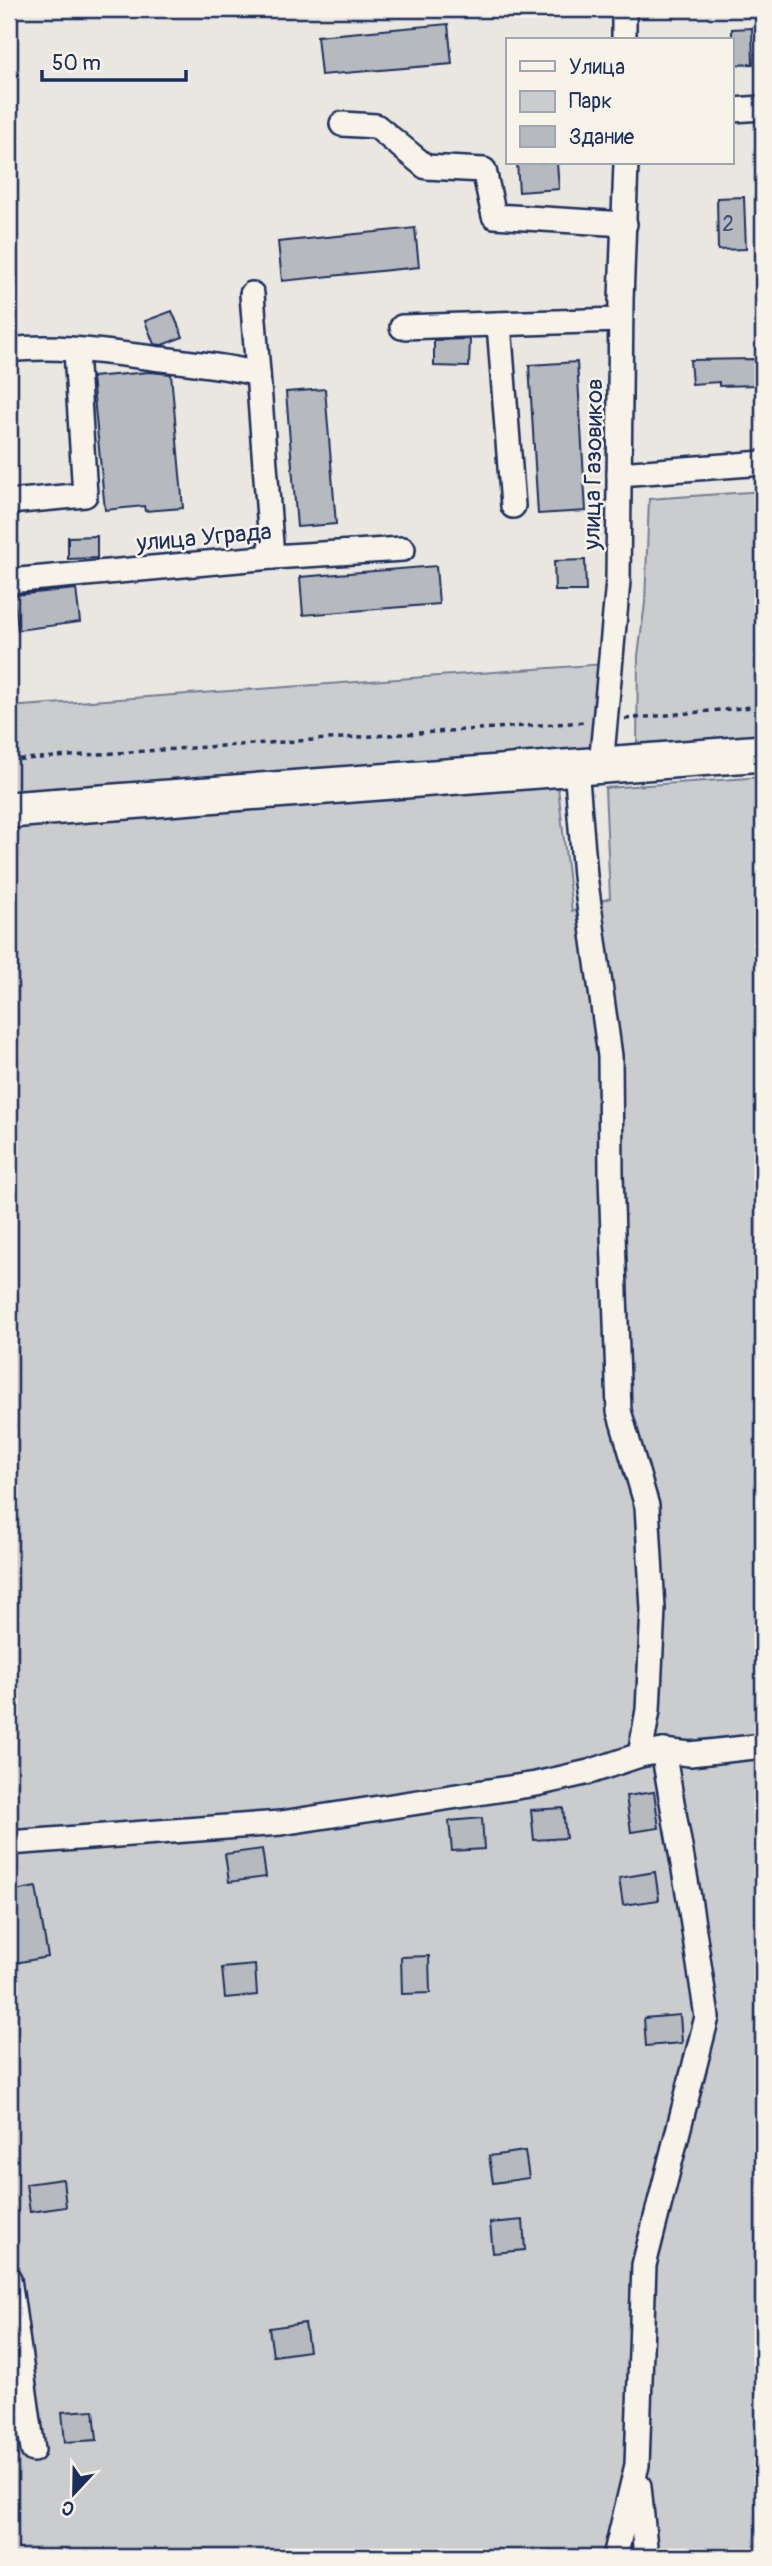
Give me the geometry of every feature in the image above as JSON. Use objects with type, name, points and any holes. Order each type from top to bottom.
[{"type":"highway","points":[[9,810],[763,753]]},
{"type":"street","points":[[624,9],[624,38]]},
{"type":"street","points":[[734,110],[763,108]]},
{"type":"street","points":[[342,124],[376,126],[426,166],[484,170],[494,216],[625,224]]},
{"type":"street","name":"улица Газовиков","points":[[626,164],[618,581],[605,721],[588,767],[584,876],[610,1056],[619,1411],[647,1506],[653,1609],[648,1710],[652,1753]]},
{"type":"street","points":[[252,294],[272,557]]},
{"type":"street","points":[[402,327],[621,320]]},
{"type":"street","points":[[499,324],[513,506]]},
{"type":"street","points":[[9,350],[29,348],[147,357],[237,368],[258,374]]},
{"type":"street","points":[[9,502],[85,495],[76,351]]},
{"type":"street","points":[[619,474],[763,463]]},
{"type":"street","name":"улица Уграда","points":[[9,581],[272,557],[403,549]]},
{"type":"street","points":[[9,1843],[281,1823],[536,1784],[652,1753],[690,1754],[763,1746]]},
{"type":"street","points":[[646,2557],[638,2465],[644,2264],[707,2017],[689,1898],[652,1753]]},
{"type":"street","points":[[9,2279],[33,2450]]},
{"type":"street","points":[[615,2557],[638,2465]]},
{"type":"path","points":[[9,760],[605,721],[763,706]]},
{"type":"green space","points":[[763,491],[763,744],[637,746],[638,656],[645,603],[649,499]]},
{"type":"green space","points":[[619,663],[604,752],[9,794],[9,707]]},
{"type":"green space","points":[[763,777],[763,2557],[9,2557],[9,825],[558,787],[572,911],[610,898],[605,788]]},
{"type":"building","points":[[448,24],[452,64],[321,75],[317,36]]},
{"type":"building","points":[[752,28],[753,64],[734,65],[732,29]]},
{"type":"building","points":[[517,164],[557,164],[559,189],[519,192]]},
{"type":"building","points":[[744,197],[746,249],[718,250],[717,198]]},
{"type":"building","points":[[415,228],[419,267],[282,281],[278,242]]},
{"type":"building","points":[[172,311],[183,337],[162,345],[154,344],[145,321]]},
{"type":"building","points":[[470,339],[469,367],[434,366],[434,340]]},
{"type":"building","points":[[756,359],[756,385],[719,386],[719,382],[692,384],[690,360]]},
{"type":"building","points":[[577,362],[586,511],[538,514],[529,365]]},
{"type":"building","points":[[149,372],[171,374],[183,508],[145,511],[144,506],[105,510],[92,377]]},
{"type":"building","points":[[325,389],[336,524],[297,527],[286,392]]},
{"type":"building","points":[[97,536],[97,558],[68,559],[68,537]]},
{"type":"building","points":[[585,560],[586,591],[555,591],[554,561]]},
{"type":"building","points":[[436,566],[439,604],[303,615],[300,577]]},
{"type":"building","points":[[76,589],[80,622],[18,630],[14,595]]},
{"type":"building","points":[[654,1792],[659,1828],[631,1832],[626,1796]]},
{"type":"building","points":[[563,1808],[566,1838],[534,1840],[531,1810]]},
{"type":"building","points":[[482,1818],[484,1849],[452,1851],[449,1821]]},
{"type":"building","points":[[262,1849],[266,1877],[229,1882],[225,1854]]},
{"type":"building","points":[[655,1872],[659,1900],[623,1905],[619,1878]]},
{"type":"building","points":[[36,1887],[48,1957],[9,1964],[9,1892]]},
{"type":"building","points":[[429,1956],[430,1993],[402,1994],[401,1957]]},
{"type":"building","points":[[255,1965],[257,1995],[225,1998],[222,1968]]},
{"type":"building","points":[[680,2015],[682,2043],[646,2046],[644,2018]]},
{"type":"building","points":[[525,2151],[529,2178],[493,2183],[489,2156]]},
{"type":"building","points":[[63,2179],[66,2207],[30,2212],[26,2184]]},
{"type":"building","points":[[523,2220],[525,2250],[493,2253],[490,2223]]},
{"type":"building","points":[[305,2323],[309,2351],[273,2356],[269,2328]]},
{"type":"building","points":[[94,2410],[97,2440],[65,2442],[62,2412]]}]
